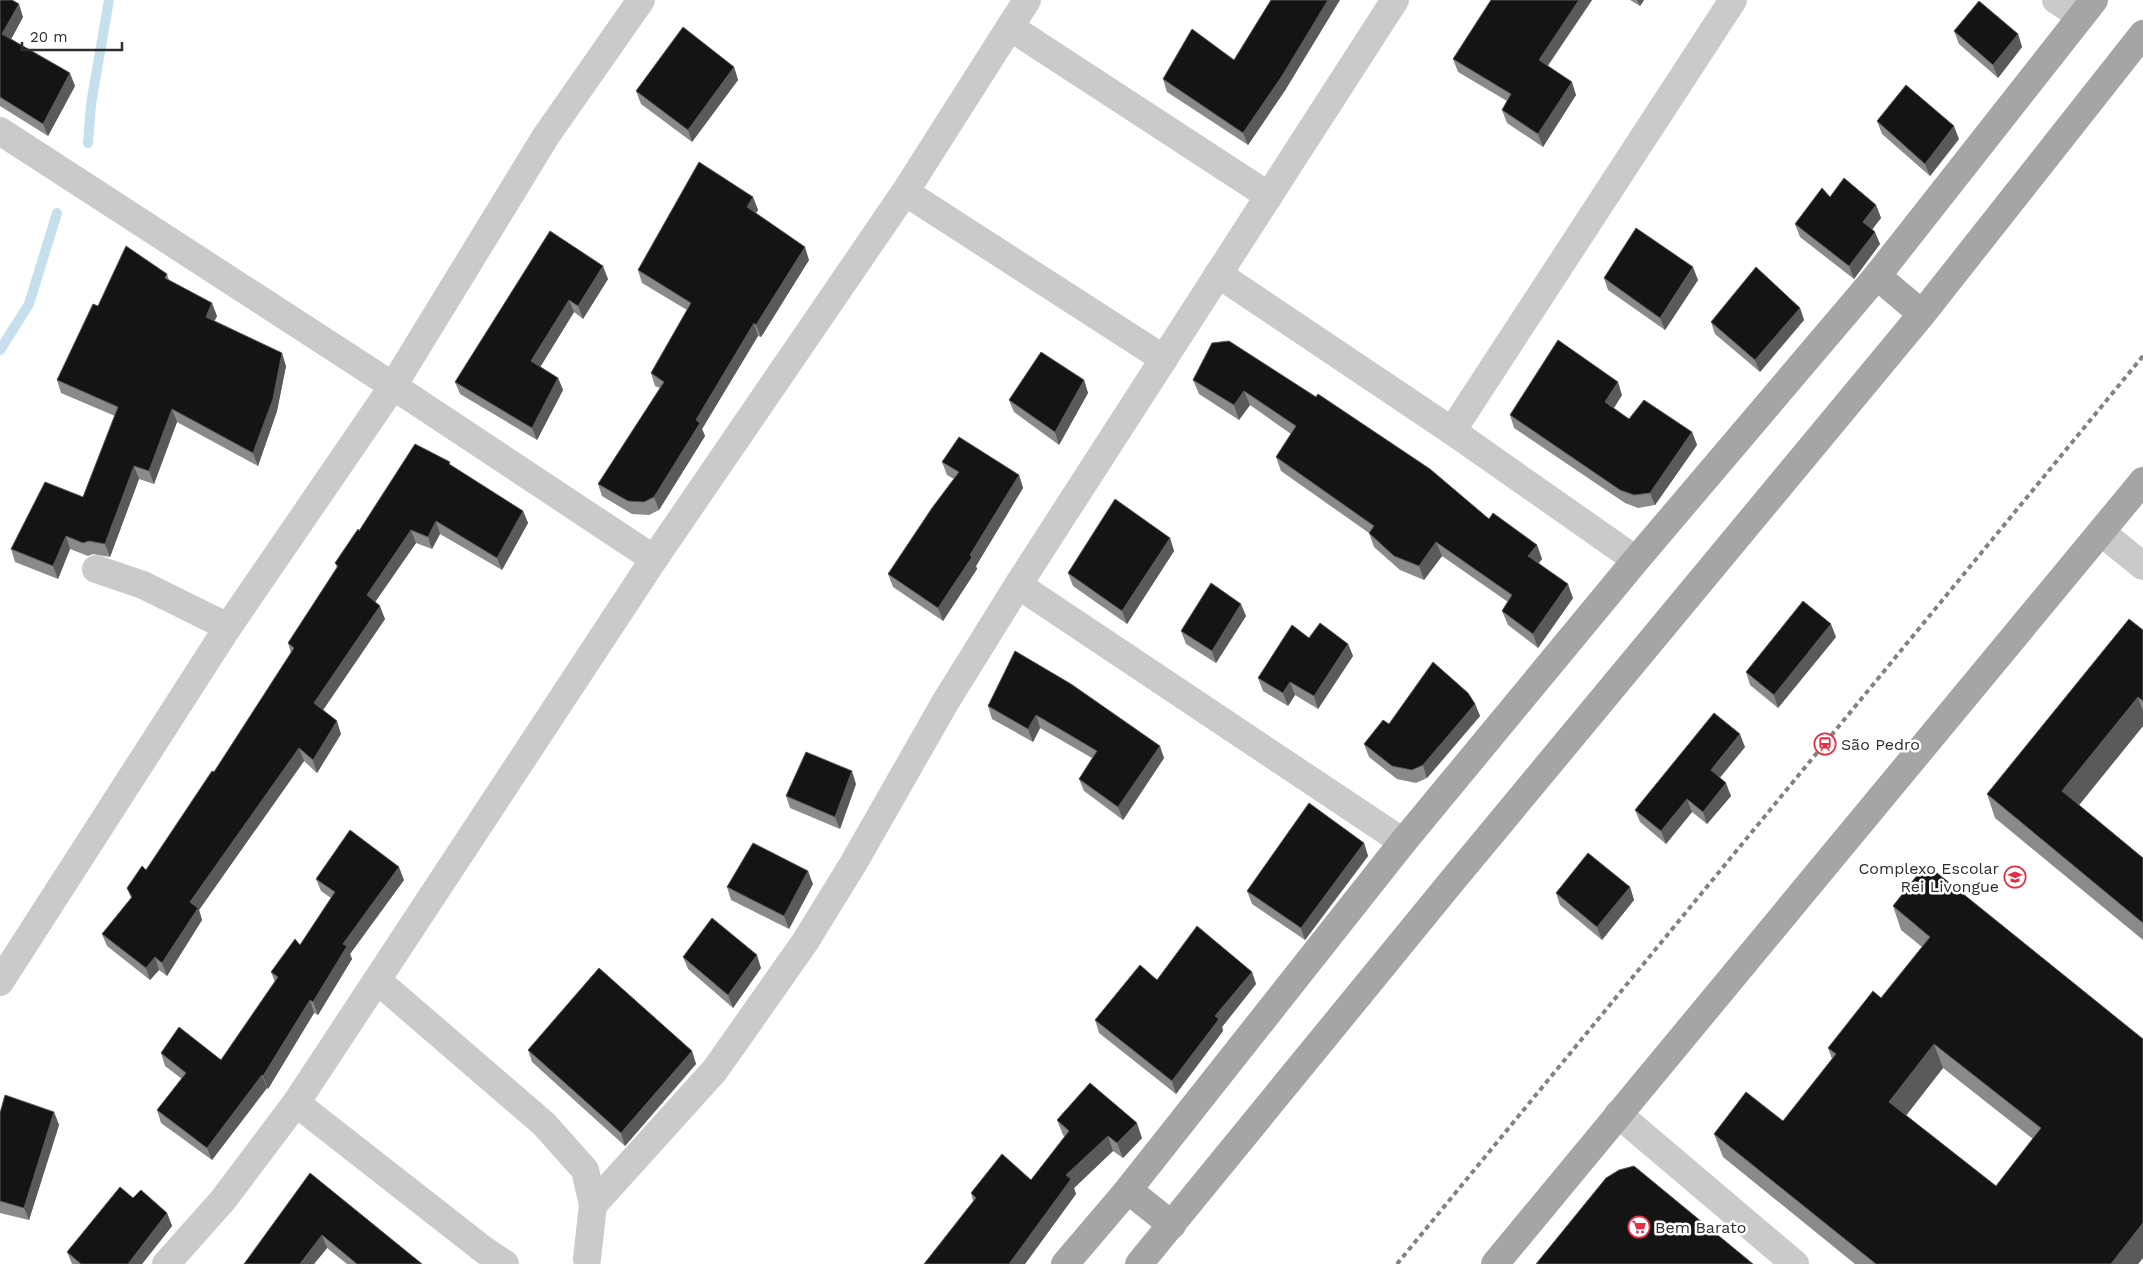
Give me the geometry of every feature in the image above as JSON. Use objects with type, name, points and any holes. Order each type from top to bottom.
[{"type":"main road","points":[[1065,1264],[1128,1190],[1403,842],[1636,560],[1877,276],[2087,8]]},
{"type":"main road","points":[[1139,1264],[1458,874],[1922,314],[2143,34]]},
{"type":"main road","points":[[1877,276],[1922,314]]},
{"type":"main road","points":[[1495,1264],[2143,481]]},
{"type":"main road","points":[[1128,1190],[1172,1225]]},
{"type":"street","points":[[0,982],[228,627],[393,386],[546,136],[641,0]]},
{"type":"street","points":[[166,1264],[223,1200],[296,1103],[654,559],[905,192],[1027,0]]},
{"type":"street","points":[[593,1205],[715,1070],[805,942],[853,864],[946,701],[1018,584],[1395,0]]},
{"type":"street","points":[[1452,431],[1733,0]]},
{"type":"street","points":[[2056,0],[2087,8]]},
{"type":"street","points":[[1010,27],[1269,196]]},
{"type":"street","points":[[0,131],[393,386],[654,559]]},
{"type":"street","points":[[905,192],[1164,359]]},
{"type":"street","points":[[1218,274],[1452,431],[1636,560]]},
{"type":"street","points":[[2101,532],[2143,566]]},
{"type":"street","points":[[96,569],[143,585],[228,627]]},
{"type":"street","points":[[1018,584],[1403,842]]},
{"type":"street","points":[[378,981],[544,1124],[585,1170],[593,1205],[582,1262]]},
{"type":"street","points":[[296,1103],[504,1264]]},
{"type":"street","points":[[1618,1114],[1795,1264]]},
{"type":"building","points":[[0,0],[12,0],[19,4],[2,34],[70,73],[43,124],[0,97]]},
{"type":"building","points":[[1271,0],[1328,0],[1282,76],[1243,133],[1163,79],[1192,29],[1234,60]]},
{"type":"building","points":[[1491,0],[1579,0],[1539,60],[1572,82],[1538,134],[1502,110],[1511,94],[1453,59]]},
{"type":"building","points":[[1979,1],[2018,34],[1993,65],[1954,31]]},
{"type":"building","points":[[683,27],[734,67],[688,130],[636,91]]},
{"type":"building","points":[[1906,85],[1954,126],[1925,164],[1877,121]]},
{"type":"building","points":[[699,162],[753,197],[747,207],[805,247],[756,325],[754,323],[696,420],[700,423],[654,497],[644,502],[628,501],[598,484],[664,382],[651,373],[691,303],[638,270]]},
{"type":"building","points":[[1844,178],[1876,205],[1863,222],[1875,232],[1849,266],[1795,224],[1822,188],[1830,197]]},
{"type":"building","points":[[1636,228],[1693,267],[1660,318],[1604,278]]},
{"type":"building","points":[[550,231],[603,266],[578,306],[569,300],[531,361],[558,378],[532,428],[455,382]]},
{"type":"building","points":[[126,246],[167,274],[165,278],[212,303],[206,317],[282,353],[273,399],[253,453],[172,409],[149,471],[134,466],[105,544],[89,541],[83,543],[66,536],[53,566],[11,549],[45,482],[83,497],[118,407],[57,380],[93,304],[98,306]]},
{"type":"building","points":[[1756,267],[1800,308],[1755,360],[1711,322]]},
{"type":"building","points":[[1558,340],[1618,382],[1605,402],[1629,419],[1644,400],[1692,432],[1650,493],[1634,495],[1620,490],[1510,415]]},
{"type":"building","points":[[1229,341],[1316,397],[1318,394],[1430,469],[1489,519],[1493,513],[1537,545],[1528,556],[1568,584],[1533,634],[1502,611],[1512,595],[1436,542],[1419,566],[1394,556],[1369,533],[1374,526],[1276,457],[1296,426],[1244,391],[1234,405],[1193,380],[1212,343]]},
{"type":"building","points":[[1041,352],[1084,380],[1055,432],[1009,400]]},
{"type":"building","points":[[959,437],[1019,475],[970,555],[972,557],[938,608],[888,574],[932,508],[959,472],[942,462]]},
{"type":"building","points":[[415,444],[450,462],[449,464],[523,511],[497,558],[436,521],[428,537],[411,530],[367,595],[380,606],[314,703],[337,721],[313,760],[299,748],[190,902],[198,908],[162,963],[155,957],[146,968],[102,934],[132,897],[127,888],[142,866],[146,870],[212,771],[214,772],[294,648],[288,643],[338,566],[335,563],[358,529],[359,531]]},
{"type":"building","points":[[1115,499],[1170,538],[1122,611],[1068,573]]},
{"type":"building","points":[[1211,583],[1241,604],[1212,651],[1181,631]]},
{"type":"building","points":[[1803,601],[1831,624],[1774,695],[1746,672]]},
{"type":"building","points":[[2129,619],[2143,630],[2143,701],[2138,697],[2062,791],[2143,858],[2143,923],[1987,794]]},
{"type":"building","points":[[1320,623],[1348,644],[1314,696],[1290,682],[1283,693],[1258,678],[1292,625],[1309,638]]},
{"type":"building","points":[[1015,651],[1071,684],[1160,746],[1118,807],[1079,779],[1097,751],[1036,715],[1028,729],[988,706]]},
{"type":"building","points":[[1433,662],[1468,693],[1475,704],[1423,765],[1412,770],[1392,766],[1364,744],[1383,720],[1389,724]]},
{"type":"building","points":[[1714,713],[1740,734],[1711,770],[1726,783],[1703,812],[1687,799],[1661,831],[1635,810]]},
{"type":"building","points":[[806,752],[852,771],[835,817],[786,796]]},
{"type":"building","points":[[1309,803],[1364,843],[1301,928],[1247,891]]},
{"type":"building","points":[[350,830],[399,867],[343,944],[347,946],[313,1002],[310,1000],[263,1076],[207,1148],[157,1110],[186,1073],[161,1053],[179,1027],[221,1060],[278,977],[271,972],[295,939],[300,945],[335,892],[316,879]]},
{"type":"building","points":[[753,843],[808,871],[784,916],[727,887]]},
{"type":"building","points":[[1588,853],[1630,887],[1597,927],[1556,893]]},
{"type":"building","points":[[1926,864],[2143,1039],[2143,1223],[2111,1264],[1876,1264],[1714,1134],[1746,1092],[1783,1121],[1836,1054],[1828,1048],[1873,991],[1881,998],[1930,937],[1893,906]],"holes":[[[1934,1044],[2041,1128],[1996,1186],[1889,1102]]]},
{"type":"building","points":[[712,918],[757,955],[728,995],[683,957]]},
{"type":"building","points":[[1197,926],[1252,972],[1215,1016],[1219,1019],[1172,1081],[1095,1020],[1140,965],[1157,980]]},
{"type":"building","points":[[599,968],[692,1051],[621,1133],[528,1050]]},
{"type":"building","points":[[1090,1083],[1137,1123],[1117,1143],[1108,1136],[1066,1175],[1071,1179],[1009,1264],[924,1264],[976,1198],[971,1193],[1002,1154],[1031,1180],[1069,1131],[1057,1120]]},
{"type":"building","points":[[5,1095],[54,1112],[24,1208],[0,1201],[0,1113]]},
{"type":"building","name":"Bem Barato","points":[[1634,1166],[1753,1264],[1536,1264],[1606,1178],[1619,1170]]},
{"type":"building","points":[[310,1173],[422,1264],[357,1264],[322,1235],[300,1264],[244,1264]]},
{"type":"building","points":[[120,1187],[133,1198],[141,1190],[167,1213],[128,1264],[81,1264],[67,1252]]},
{"type":"waterway","points":[[88,143],[91,104],[109,0]]},
{"type":"waterway","points":[[0,350],[29,304],[57,213]]},
{"type":"railway","points":[[1397,1264],[2143,356]]},
{"type":"place","name":"São Pedro","points":[[1825,744]]},
{"type":"place","name":"Complexo Escolar Rei Livongue","points":[[2015,877]]},
{"type":"place","name":"Bem Barato","points":[[1639,1227]]}]
